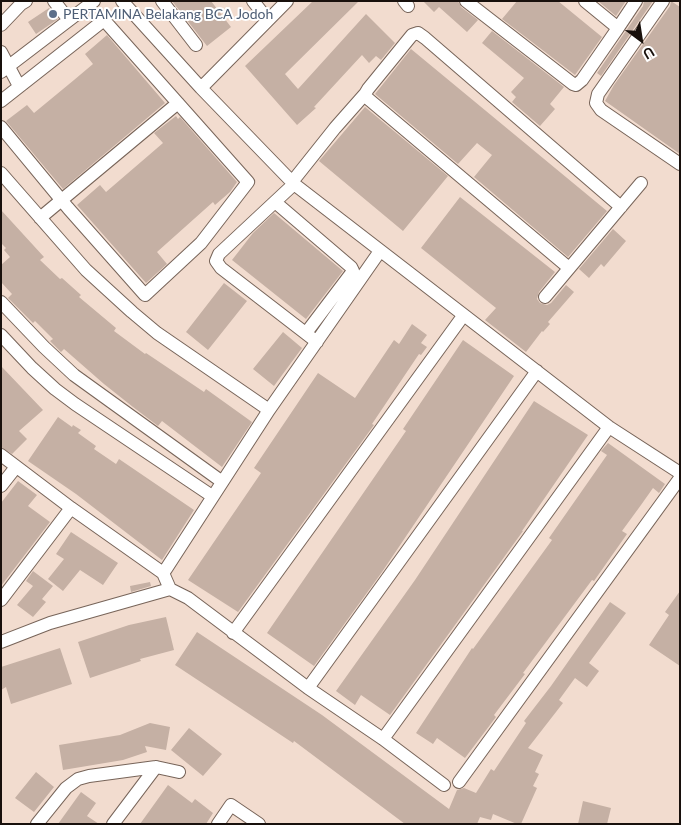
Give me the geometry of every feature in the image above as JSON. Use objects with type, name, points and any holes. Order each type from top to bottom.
[{"type":"street","points":[[1,25],[26,1]]},
{"type":"street","points":[[54,1],[70,20]]},
{"type":"street","points":[[5,69],[94,1]]},
{"type":"street","points":[[122,1],[293,183],[609,427],[680,473]]},
{"type":"street","points":[[162,1],[196,45]]},
{"type":"street","points":[[253,1],[268,20]]},
{"type":"street","points":[[202,88],[287,1]]},
{"type":"street","points":[[466,1],[573,84],[582,80],[636,1]]},
{"type":"street","points":[[585,1],[618,28]]},
{"type":"street","points":[[663,1],[598,94],[596,103],[601,110],[680,164]]},
{"type":"street","points":[[1,101],[104,20],[248,182],[201,243],[145,295],[1,127]]},
{"type":"street","points":[[317,342],[217,264],[219,254],[293,183],[335,128],[412,35],[418,33],[621,207]]},
{"type":"street","points":[[1,52],[5,69],[20,86]]},
{"type":"street","points":[[365,94],[569,268]]},
{"type":"street","points":[[40,218],[178,103]]},
{"type":"street","points":[[1,173],[86,270],[132,312],[157,333],[269,410]]},
{"type":"street","points":[[545,297],[641,183]]},
{"type":"street","points":[[275,202],[351,267],[353,271],[306,333]]},
{"type":"street","points":[[163,573],[221,481],[380,251]]},
{"type":"street","points":[[1,302],[74,375],[221,481]]},
{"type":"street","points":[[233,633],[463,316]]},
{"type":"street","points":[[1,335],[55,389],[212,496]]},
{"type":"street","points":[[308,688],[537,371]]},
{"type":"street","points":[[383,739],[609,427]]},
{"type":"street","points":[[1,455],[71,508],[163,573],[170,589],[188,598],[308,688],[383,739],[444,785]]},
{"type":"street","points":[[1,486],[16,467]]},
{"type":"street","points":[[459,782],[680,478]]},
{"type":"street","points":[[1,600],[71,508]]},
{"type":"street","points":[[1,642],[50,623],[170,589]]},
{"type":"street","points":[[113,824],[156,767]]},
{"type":"street","points":[[36,824],[66,788],[78,779],[156,767],[179,772]]},
{"type":"street","points":[[218,824],[231,805],[259,824]]},
{"type":"building","points":[[172,1],[211,1],[231,27],[207,46]]},
{"type":"building","points":[[313,1],[359,1],[285,74],[298,89],[366,14],[395,43],[381,60],[376,56],[369,63],[362,55],[314,107],[316,108],[297,125],[245,66]]},
{"type":"building","points":[[423,1],[458,1],[461,7],[478,20],[467,32],[439,7],[434,12]]},
{"type":"building","points":[[517,1],[558,1],[602,37],[575,75],[502,19]]},
{"type":"building","points":[[598,1],[626,1],[616,16]]},
{"type":"building","points":[[644,1],[653,1],[601,76],[597,73],[643,6]]},
{"type":"building","points":[[671,1],[680,7],[680,154],[605,101],[614,85],[670,6]]},
{"type":"building","points":[[49,8],[58,19],[36,34],[28,22]]},
{"type":"building","points":[[492,31],[564,87],[550,104],[555,109],[540,126],[512,102],[516,97],[511,92],[524,78],[482,43]]},
{"type":"building","points":[[107,35],[165,103],[63,189],[6,121],[27,105],[34,113],[93,64],[85,54]]},
{"type":"building","points":[[411,49],[607,211],[568,257],[474,177],[492,155],[477,143],[458,164],[375,94]]},
{"type":"building","points":[[365,107],[448,176],[403,231],[319,161]]},
{"type":"building","points":[[176,116],[178,119],[180,117],[237,182],[230,192],[215,205],[213,202],[157,252],[167,264],[146,283],[77,205],[100,185],[106,192],[163,143],[154,133]]},
{"type":"building","points":[[460,197],[555,272],[539,292],[537,299],[540,303],[547,305],[551,303],[566,285],[574,292],[548,322],[550,324],[542,331],[526,352],[485,320],[496,308],[421,248]]},
{"type":"building","points":[[1,210],[44,257],[40,260],[81,295],[79,297],[116,328],[114,331],[145,354],[204,392],[206,389],[252,422],[222,467],[162,421],[158,426],[104,384],[64,349],[61,352],[50,341],[53,339],[35,321],[33,323],[8,298],[12,294],[1,282],[1,265],[10,257],[4,250],[6,248],[1,243]]},
{"type":"building","points":[[274,213],[343,271],[306,319],[232,260],[253,233]]},
{"type":"building","points":[[613,229],[626,241],[604,267],[601,264],[589,278],[579,269]]},
{"type":"building","points":[[224,283],[247,301],[208,350],[186,332]]},
{"type":"building","points":[[412,324],[427,335],[421,343],[427,347],[421,355],[419,354],[372,424],[374,425],[238,612],[188,580],[261,473],[254,468],[318,373],[355,398],[394,340],[399,344]]},
{"type":"building","points":[[283,332],[302,348],[274,386],[253,369]]},
{"type":"building","points":[[463,340],[514,376],[382,572],[314,666],[267,633],[406,431],[403,429]]},
{"type":"building","points":[[1,366],[43,410],[19,431],[27,439],[12,454],[1,447]]},
{"type":"building","points":[[534,401],[588,435],[523,531],[390,715],[361,695],[355,705],[336,691],[415,580]]},
{"type":"building","points":[[58,417],[72,427],[73,425],[81,430],[78,433],[96,446],[94,449],[116,464],[119,459],[194,510],[162,560],[76,494],[28,461]]},
{"type":"building","points":[[608,443],[665,484],[659,493],[653,488],[622,531],[627,534],[594,581],[592,580],[523,673],[525,674],[494,715],[496,717],[465,758],[437,738],[433,744],[416,733],[472,648],[552,540],[549,538],[607,455],[601,451]]},
{"type":"building","points":[[18,481],[37,495],[28,506],[50,522],[1,586],[1,503]]},
{"type":"building","points":[[71,532],[118,563],[103,585],[80,570],[63,591],[48,579],[64,559],[56,554]]},
{"type":"building","points":[[33,571],[53,586],[42,599],[46,602],[33,617],[17,605],[33,586],[26,581]]},
{"type":"building","points":[[150,582],[151,586],[131,592],[130,586]]},
{"type":"building","points":[[680,591],[680,666],[649,645],[669,615],[665,612]]},
{"type":"building","points":[[610,602],[626,613],[589,663],[599,671],[587,687],[575,678],[559,700],[563,703],[528,748],[543,755],[535,772],[539,774],[533,786],[537,788],[521,824],[493,814],[491,820],[480,817],[477,824],[405,824],[294,741],[293,743],[175,665],[197,632],[322,715],[449,809],[457,790],[464,788],[476,793],[491,769],[494,771],[526,723],[524,721]]},
{"type":"building","points":[[166,617],[174,650],[140,659],[141,661],[90,678],[78,642],[129,625]]},
{"type":"building","points":[[60,648],[72,684],[11,704],[6,687],[1,690],[1,667]]},
{"type":"building","points":[[150,723],[170,727],[166,750],[145,746],[147,752],[123,760],[63,770],[59,745],[120,735]]},
{"type":"building","points":[[189,728],[222,754],[203,776],[171,750]]},
{"type":"building","points":[[36,772],[54,787],[34,812],[15,798]]},
{"type":"building","points":[[168,785],[192,803],[195,799],[213,813],[206,824],[140,824]]},
{"type":"building","points":[[81,792],[96,803],[87,816],[99,824],[58,824]]},
{"type":"building","points":[[583,801],[611,808],[607,824],[578,824]]},
{"type":"place","name":"PERTAMINA Belakang BCA Jodoh","points":[[53,14]]}]
